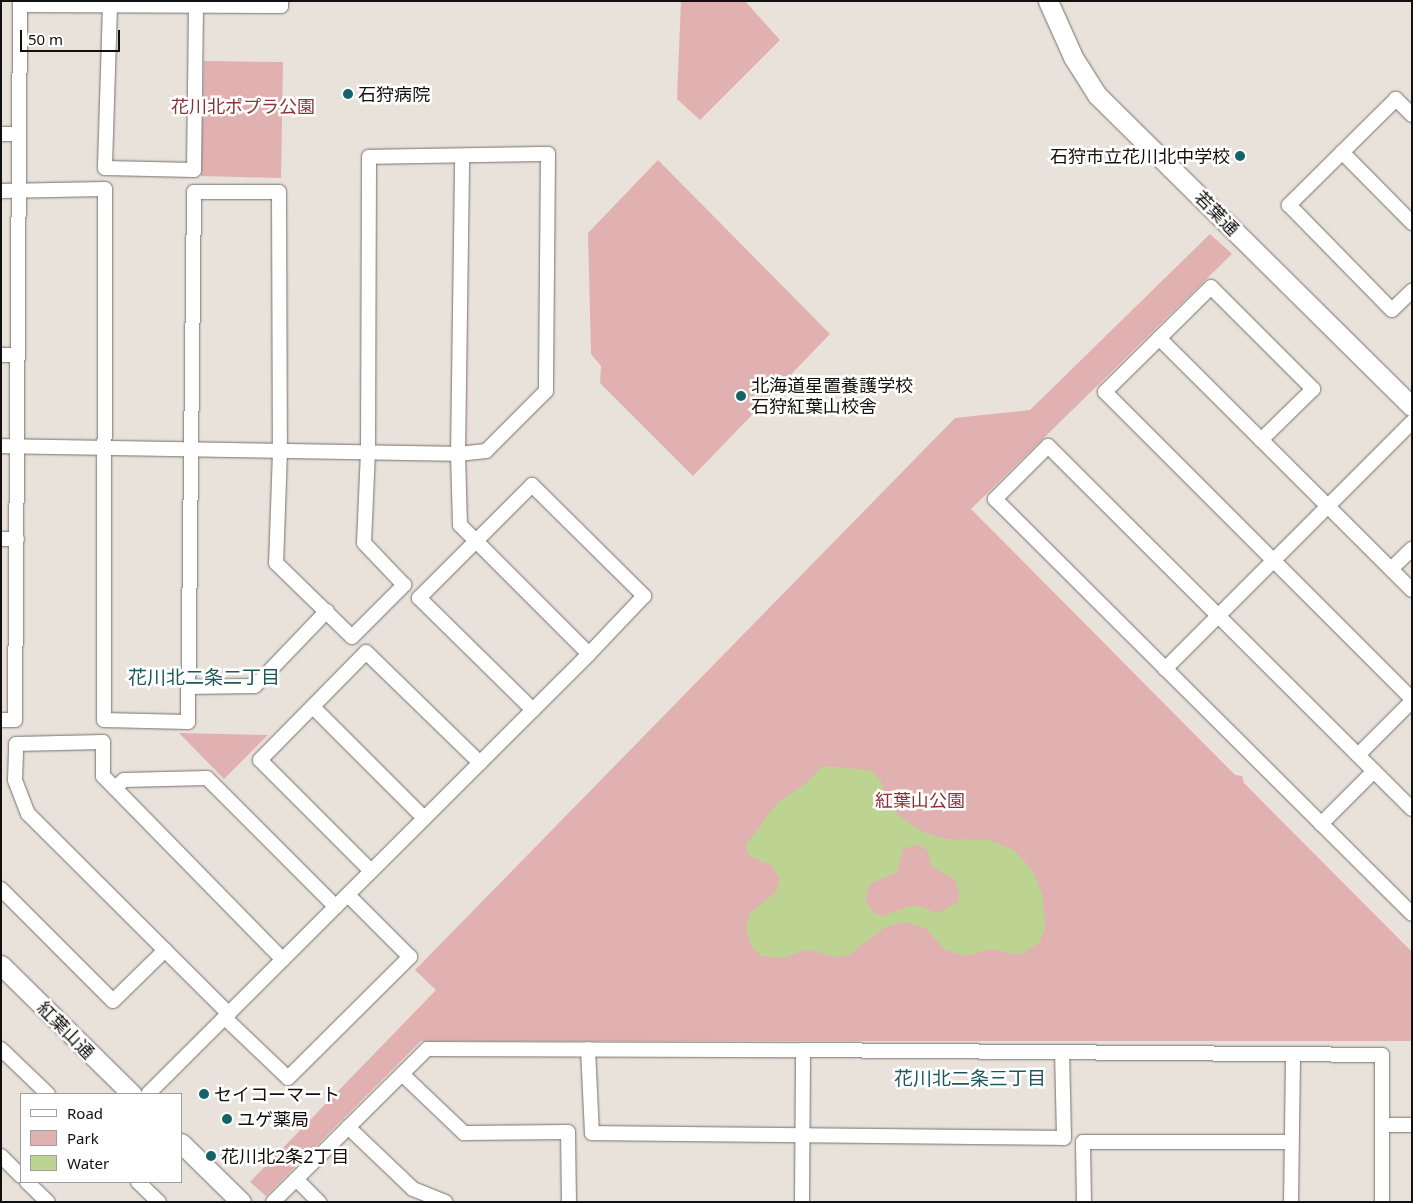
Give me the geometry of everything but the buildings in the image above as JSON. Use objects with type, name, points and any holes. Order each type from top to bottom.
[{"type":"street","points":[[1,720],[15,720],[20,3],[110,6],[196,4],[281,6],[282,1]]},
{"type":"street","name":"若葉通","points":[[1048,1],[1073,57],[1097,95],[1412,407]]},
{"type":"street","points":[[110,6],[105,168],[194,170],[196,4]]},
{"type":"street","points":[[1412,115],[1396,99],[1289,205],[1392,310],[1412,291]]},
{"type":"street","points":[[1,134],[19,134]]},
{"type":"street","points":[[1342,152],[1412,223]]},
{"type":"street","points":[[1,191],[105,189],[106,448],[104,720],[188,722],[190,449],[194,192],[279,192],[280,450],[276,563],[352,637],[404,585],[364,543],[368,452],[368,157],[548,154],[546,391],[486,451],[458,454],[368,452],[280,450],[190,449],[106,448],[1,446]]},
{"type":"street","points":[[462,156],[458,454],[460,525],[589,654]]},
{"type":"street","points":[[1261,440],[1313,389],[1211,287],[1106,392],[1412,700],[1358,755]]},
{"type":"street","points":[[1159,338],[1412,590]]},
{"type":"street","points":[[1,355],[18,355]]},
{"type":"street","points":[[1165,669],[1412,422]]},
{"type":"street","points":[[1412,809],[1048,446],[995,499],[1412,914]]},
{"type":"street","points":[[149,1093],[227,1016],[424,818],[480,763],[533,710],[589,654],[644,596],[532,486],[419,598],[533,710]]},
{"type":"street","points":[[1,539],[16,539]]},
{"type":"street","points":[[1390,569],[1412,549]]},
{"type":"street","points":[[188,687],[255,686],[327,611]]},
{"type":"street","points":[[372,871],[260,760],[366,652],[480,763]]},
{"type":"street","points":[[312,706],[424,818]]},
{"type":"street","points":[[283,960],[103,776],[103,742],[16,744],[8,780],[28,814],[165,950],[288,1078],[410,957],[348,895]]},
{"type":"street","points":[[1321,824],[1374,771]]},
{"type":"street","points":[[114,788],[124,780],[207,778],[336,906]]},
{"type":"street","points":[[1,889],[113,1001],[165,950]]},
{"type":"street","name":"紅葉山通","points":[[1,964],[131,1093]]},
{"type":"street","points":[[1,1049],[47,1093]]},
{"type":"street","points":[[273,1202],[427,1049],[588,1049],[1382,1055],[1382,1202]]},
{"type":"street","points":[[588,1049],[592,1133],[1064,1138],[1062,1052]]},
{"type":"street","points":[[802,1202],[803,1050]]},
{"type":"street","points":[[1290,1202],[1293,1054]]},
{"type":"street","points":[[402,1074],[464,1132],[568,1132],[569,1202]]},
{"type":"street","points":[[1382,1125],[1412,1125]]},
{"type":"street","points":[[348,1127],[414,1190],[445,1202]]},
{"type":"street","points":[[1084,1202],[1083,1142],[1291,1142]]},
{"type":"street","points":[[182,1144],[241,1202]]},
{"type":"street","points":[[1,1156],[20,1175]]},
{"type":"street","points":[[296,1179],[319,1202]]},
{"type":"street","points":[[28,1183],[48,1202]]},
{"type":"street","points":[[139,1183],[158,1202]]},
{"type":"green space","points":[[681,1],[745,1],[780,40],[700,120],[677,99]]},
{"type":"green space","name":"花川北ポプラ公園","points":[[204,61],[283,62],[281,178],[201,176]]},
{"type":"green space","points":[[658,160],[830,334],[693,476],[600,383],[601,366],[591,354],[588,233]]},
{"type":"green space","name":"紅葉山公園","points":[[1210,234],[1232,254],[971,509],[1235,775],[1242,776],[1244,783],[1412,952],[1412,1041],[421,1041],[266,1196],[250,1182],[436,990],[415,970],[955,418],[1030,410]]},
{"type":"green space","points":[[179,733],[268,735],[224,779]]},
{"type":"water","points":[[823,766],[871,770],[881,781],[888,802],[899,816],[923,832],[945,839],[990,840],[1015,851],[1034,873],[1043,897],[1045,929],[1039,943],[1019,955],[991,949],[964,956],[944,949],[925,928],[904,922],[884,928],[849,955],[834,957],[807,949],[784,958],[761,956],[750,944],[746,926],[750,913],[775,893],[780,879],[771,865],[749,856],[745,846],[777,803],[806,783]],"holes":[[[918,844],[928,851],[931,866],[955,880],[960,895],[957,903],[937,913],[920,906],[907,907],[883,916],[874,913],[865,900],[870,884],[897,872],[903,849]]]},
{"type":"place","name":"石狩病院","points":[[348,94]]},
{"type":"place","name":"石狩市立花川北中学校","points":[[1240,156]]},
{"type":"place","name":"北海道星置養護学校 石狩紅葉山校舎","points":[[741,396]]},
{"type":"place","name":"セイコーマート","points":[[204,1094]]},
{"type":"place","name":"ユゲ薬局","points":[[227,1119]]},
{"type":"place","name":"花川北2条2丁目","points":[[211,1156]]},
{"type":"district","name":"花川北二条二丁目","points":[[204,678]]},
{"type":"district","name":"花川北二条三丁目","points":[[970,1079]]}]
